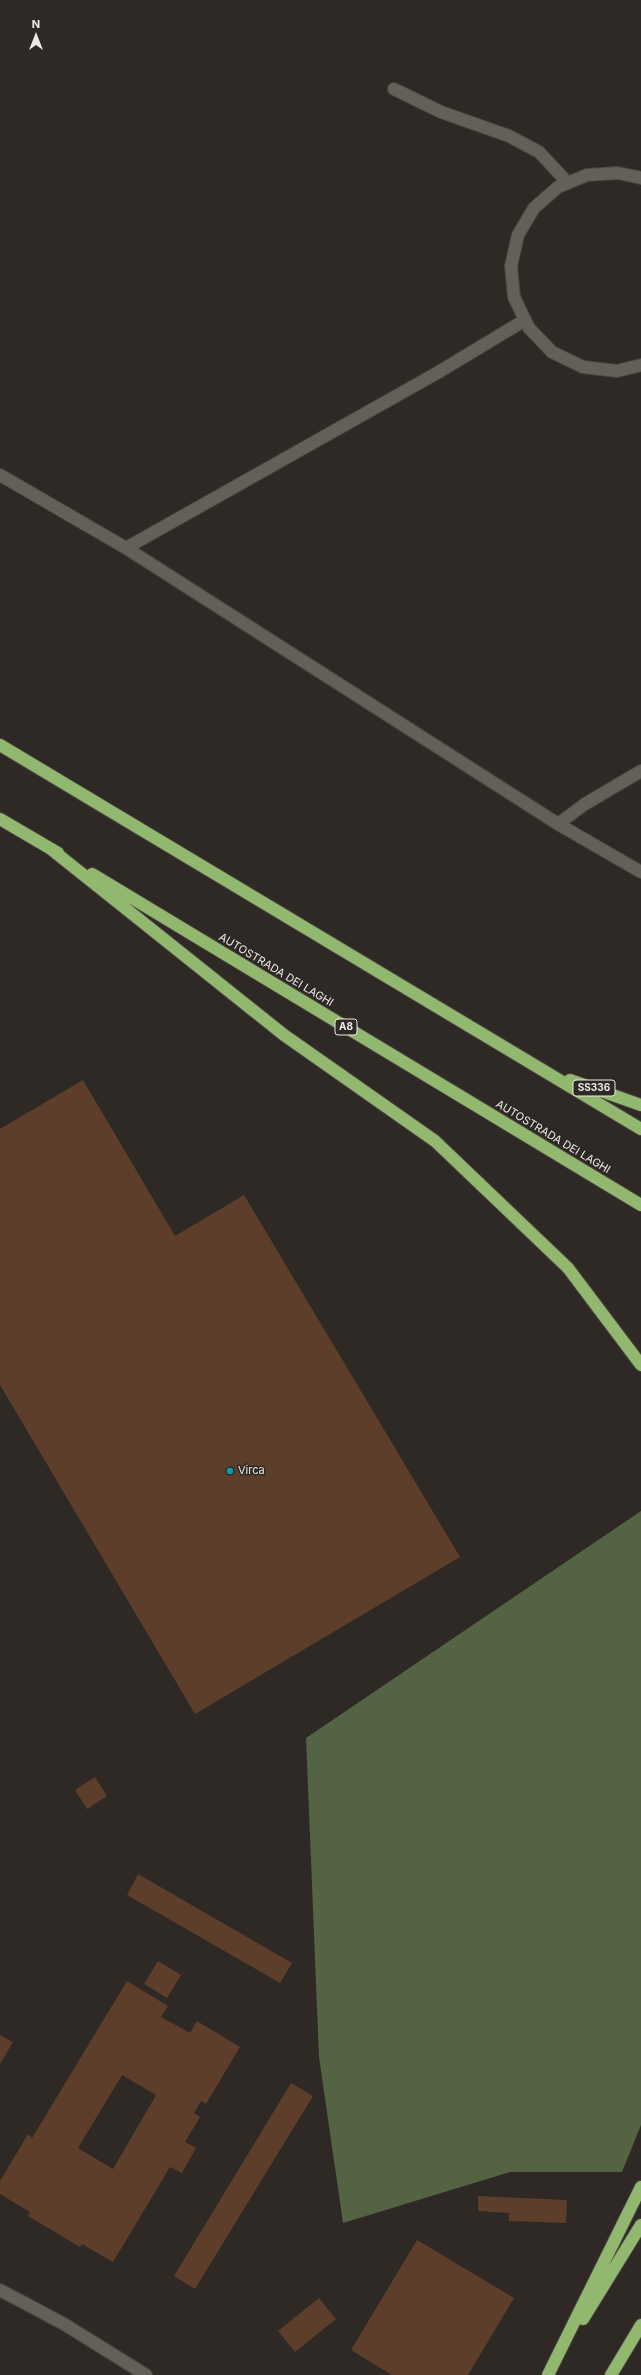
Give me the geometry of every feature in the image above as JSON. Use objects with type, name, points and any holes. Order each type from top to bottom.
[{"type":"highway","points":[[0,745],[641,1129]]},
{"type":"highway","name":"AUTOSTRADA DEI LAGHI","points":[[0,819],[641,1205]]},
{"type":"highway","points":[[51,849],[284,1035],[436,1141],[568,1268],[641,1364]]},
{"type":"highway","name":"SS336","points":[[546,1072],[641,1105]]},
{"type":"highway","points":[[548,2375],[641,2186]]},
{"type":"highway","points":[[548,2375],[641,2224]]},
{"type":"highway","points":[[610,2375],[641,2325]]},
{"type":"lane","points":[[394,89],[441,112],[509,136],[539,152],[568,183]]},
{"type":"lane","points":[[641,178],[618,172],[586,175],[558,187],[534,208],[518,235],[511,266],[514,297],[529,328],[552,352],[583,367],[617,371],[641,365]]},
{"type":"lane","points":[[126,548],[437,373],[525,320]]},
{"type":"lane","points":[[0,475],[126,548],[558,824],[641,872]]},
{"type":"lane","points":[[558,824],[585,804],[641,771]]},
{"type":"lane","points":[[0,2290],[64,2324],[146,2375]]},
{"type":"green space","points":[[641,1511],[641,2125],[622,2172],[510,2172],[343,2223],[319,2057],[306,1738]]},
{"type":"building","name":"Virca","points":[[83,1080],[175,1236],[244,1195],[460,1557],[195,1714],[0,1385],[0,1129]]},
{"type":"building","points":[[95,1777],[107,1796],[87,1809],[75,1790]]},
{"type":"building","points":[[138,1874],[292,1963],[280,1983],[127,1895]]},
{"type":"building","points":[[158,1961],[181,1975],[167,1998],[144,1984]]},
{"type":"building","points":[[127,1981],[168,2006],[161,2017],[190,2033],[197,2021],[240,2047],[206,2104],[201,2101],[194,2113],[200,2117],[185,2142],[196,2148],[182,2173],[170,2167],[113,2262],[82,2244],[80,2247],[28,2216],[30,2212],[0,2194],[0,2181],[28,2134],[32,2138]],"holes":[[[122,2075],[156,2095],[113,2169],[78,2148]]]},
{"type":"building","points":[[0,2035],[13,2042],[0,2064]]},
{"type":"building","points":[[291,2083],[313,2096],[195,2289],[174,2276]]},
{"type":"building","points":[[478,2196],[567,2200],[566,2223],[509,2221],[509,2213],[478,2211]]},
{"type":"building","points":[[417,2240],[514,2298],[468,2375],[392,2375],[351,2350]]},
{"type":"building","points":[[319,2298],[336,2319],[295,2352],[278,2331]]},
{"type":"place","name":"Virca","points":[[230,1471]]}]
